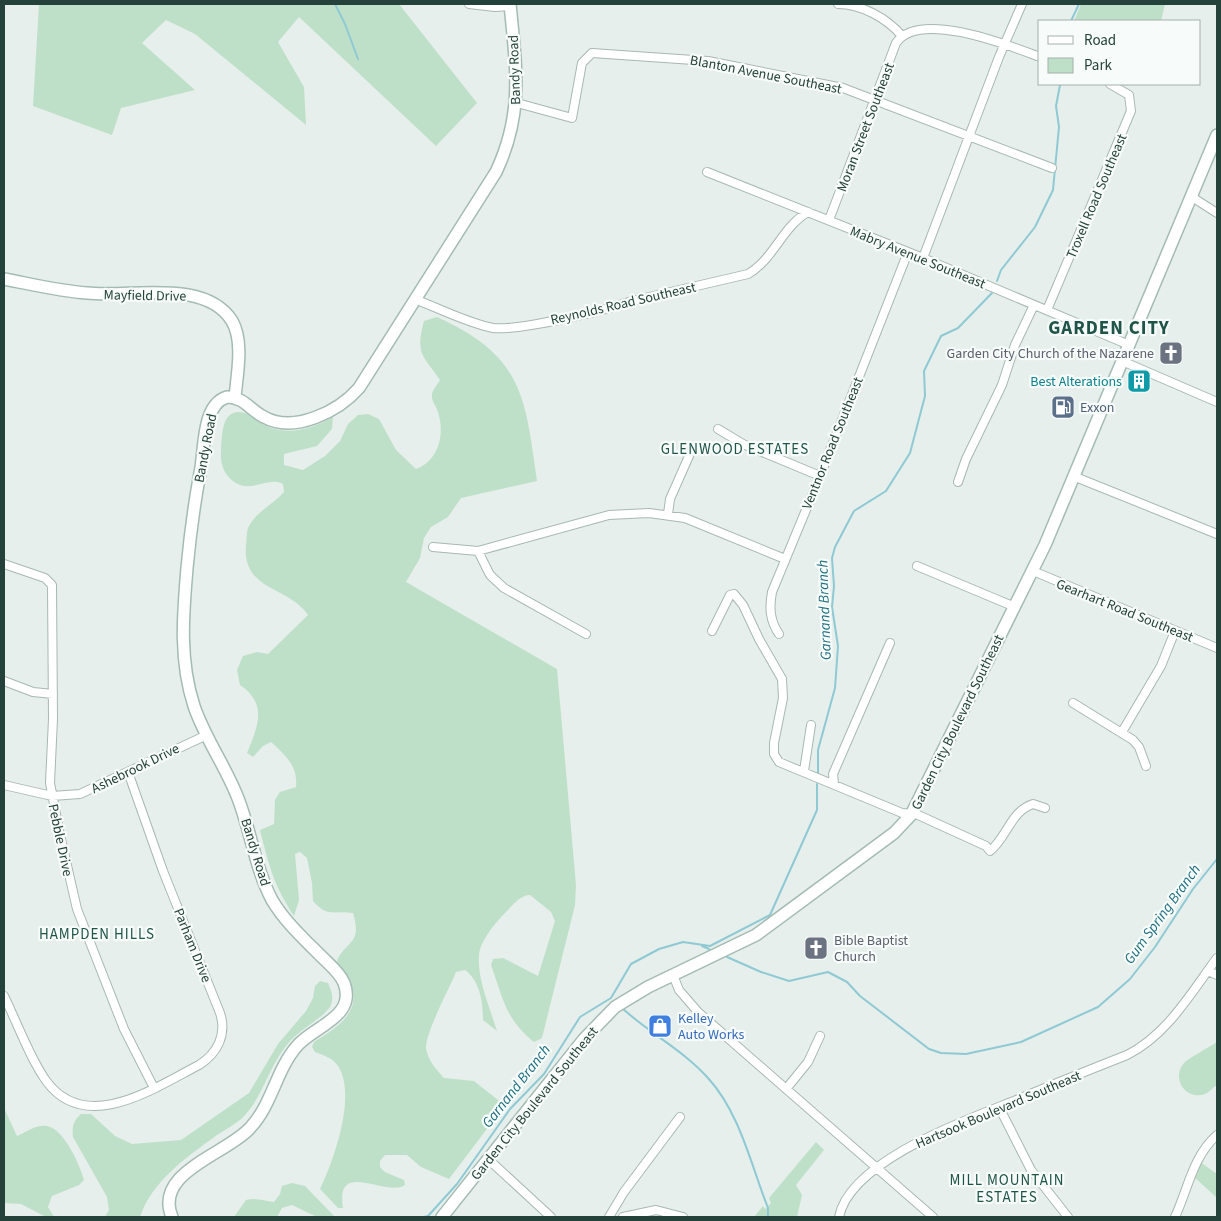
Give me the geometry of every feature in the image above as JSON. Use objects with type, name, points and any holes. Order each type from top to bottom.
[{"type":"street","points":[[469,4],[495,7],[510,5]]},
{"type":"street","points":[[838,4],[860,7],[892,25],[902,36],[916,30],[939,30],[968,34],[1005,44],[1038,56]]},
{"type":"street","points":[[923,258],[1022,4]]},
{"type":"street","name":"Bandy Road","points":[[172,1217],[168,1202],[176,1182],[250,1128],[260,1114],[278,1075],[296,1047],[311,1033],[330,1022],[341,1012],[347,993],[342,979],[295,930],[274,904],[264,880],[237,795],[194,704],[183,646],[183,611],[192,520],[208,422],[218,401],[228,397],[235,397],[262,416],[279,422],[314,417],[341,404],[353,394],[367,376],[496,172],[504,155],[517,103],[510,5]]},
{"type":"street","name":"Moran Street Southeast","points":[[829,220],[876,102],[896,43],[902,36]]},
{"type":"street","name":"Blanton Avenue Southeast","points":[[517,103],[572,118],[583,60],[592,54],[708,61],[826,84],[857,93],[876,102],[970,135],[1052,168]]},
{"type":"street","name":"Troxell Road Southeast","points":[[1047,310],[1132,111],[1129,95],[1114,85]]},
{"type":"street","name":"Garden City Boulevard Southeast","points":[[442,1217],[584,1039],[603,1018],[626,999],[736,946],[769,926],[894,833],[911,815],[1033,571],[1217,135]]},
{"type":"street","name":"Mabry Avenue Southeast","points":[[707,172],[923,258],[1129,345]]},
{"type":"street","points":[[1192,197],[1217,213]]},
{"type":"street","name":"Reynolds Road Southeast","points":[[414,299],[495,328],[549,321],[618,306],[632,301],[748,274],[762,264],[794,222],[808,212]]},
{"type":"street","name":"Ventnor Road Southeast","points":[[779,634],[772,622],[770,601],[908,252]]},
{"type":"street","name":"Mayfield Drive","points":[[4,279],[87,293],[183,294],[206,300],[221,309],[236,329],[235,397]]},
{"type":"street","points":[[958,482],[966,459],[1002,385],[1016,345],[1034,305]]},
{"type":"street","points":[[1122,361],[1217,402]]},
{"type":"street","points":[[718,429],[743,444],[820,476]]},
{"type":"street","points":[[668,514],[670,499],[693,447]]},
{"type":"street","points":[[1073,476],[1217,534]]},
{"type":"street","points":[[433,547],[478,551],[609,515],[631,513],[668,514],[712,528],[785,559]]},
{"type":"street","points":[[478,551],[490,575],[504,588],[586,634]]},
{"type":"street","name":"Pebble Drive","points":[[4,564],[45,578],[53,590],[52,796],[77,909],[124,1029],[154,1088]]},
{"type":"street","points":[[917,566],[1015,607]]},
{"type":"street","name":"Gearhart Road Southeast","points":[[1033,571],[1217,648]]},
{"type":"street","points":[[712,631],[730,595],[734,594],[743,606],[759,639],[782,678],[783,698],[775,733],[774,754],[779,762],[902,813],[916,814],[986,846],[990,851],[1000,843],[1010,823],[1021,811],[1033,804],[1045,808]]},
{"type":"street","points":[[1122,732],[1161,666],[1175,631]]},
{"type":"street","points":[[834,784],[833,774],[890,643]]},
{"type":"street","points":[[4,682],[33,692],[53,694]]},
{"type":"street","points":[[1074,703],[1122,732],[1139,747],[1146,766]]},
{"type":"street","points":[[804,771],[811,724]]},
{"type":"street","name":"Ashebrook Drive","points":[[4,785],[52,796],[72,795],[91,790],[207,735]]},
{"type":"street","name":"Parham Drive","points":[[4,996],[42,1075],[61,1096],[80,1104],[99,1106],[124,1102],[208,1060],[218,1046],[223,1028],[220,1013],[163,871],[128,772]]},
{"type":"street","name":"Hartsook Boulevard Southeast","points":[[839,1217],[848,1197],[877,1168],[922,1140],[1127,1055],[1147,1043],[1166,1026],[1217,958]]},
{"type":"street","points":[[1208,971],[1217,975]]},
{"type":"street","points":[[673,976],[679,990],[692,1005],[933,1217]]},
{"type":"street","points":[[786,1088],[808,1062],[820,1036]]},
{"type":"street","points":[[999,1107],[1031,1170],[1068,1217]]},
{"type":"street","points":[[609,1217],[624,1192],[680,1117]]},
{"type":"street","points":[[1174,1217],[1194,1167],[1206,1146],[1217,1135]]},
{"type":"street","points":[[488,1159],[551,1217]]},
{"type":"street","points":[[623,1217],[656,1210],[683,1217]]},
{"type":"green space","points":[[39,4],[399,4],[477,103],[436,146],[299,17],[278,42],[304,87],[306,125],[195,34],[166,20],[142,43],[195,90],[121,108],[112,135],[33,106]]},
{"type":"green space","points":[[1081,4],[1165,4],[1161,20],[1074,20]]},
{"type":"green space","points":[[437,317],[465,332],[487,347],[503,364],[515,382],[523,402],[537,481],[461,498],[448,517],[431,527],[424,538],[420,558],[406,582],[557,669],[576,885],[575,905],[542,1038],[534,1042],[517,1025],[502,998],[491,965],[493,959],[503,958],[538,976],[555,921],[551,912],[530,895],[520,899],[502,916],[489,932],[480,950],[479,964],[482,984],[497,1031],[483,1020],[480,992],[474,980],[465,970],[456,972],[433,1022],[426,1048],[430,1061],[435,1068],[444,1078],[474,1081],[498,1100],[502,1109],[449,1179],[421,1167],[407,1155],[385,1155],[380,1161],[380,1167],[385,1172],[404,1180],[405,1185],[397,1188],[354,1182],[347,1185],[343,1193],[343,1208],[338,1208],[320,1189],[337,1145],[341,1128],[345,1093],[343,1078],[336,1063],[328,1057],[315,1052],[312,1047],[314,1042],[332,1030],[347,1016],[351,1008],[353,999],[352,989],[347,975],[337,961],[354,937],[356,923],[353,913],[323,910],[313,901],[307,858],[300,852],[295,854],[299,900],[294,916],[276,884],[266,854],[260,830],[274,824],[275,800],[280,792],[296,787],[295,773],[290,762],[271,742],[263,746],[253,757],[247,753],[257,725],[258,716],[254,700],[249,692],[240,685],[237,670],[243,656],[257,652],[268,654],[308,615],[289,598],[259,580],[251,571],[247,560],[246,545],[249,526],[256,516],[284,492],[283,484],[272,482],[254,486],[242,486],[228,477],[222,465],[222,438],[227,418],[237,412],[249,414],[271,428],[291,431],[305,429],[333,417],[332,429],[317,446],[284,454],[284,465],[303,470],[325,456],[340,441],[348,424],[358,415],[368,414],[379,419],[396,450],[416,469],[424,465],[435,453],[440,438],[440,421],[432,394],[440,380],[422,354],[420,341],[424,321]]},
{"type":"green space","points":[[320,981],[328,983],[332,996],[331,1005],[324,1014],[291,1040],[272,1068],[258,1097],[245,1115],[194,1152],[172,1171],[153,1192],[140,1217],[105,1217],[109,1210],[107,1197],[73,1137],[76,1119],[81,1114],[91,1114],[115,1136],[132,1144],[181,1140],[249,1093],[278,1044],[306,1011],[313,998],[315,986]]},
{"type":"green space","points":[[1217,1042],[1217,1085],[1203,1095],[1189,1093],[1179,1080],[1181,1068],[1186,1061]]},
{"type":"green space","points":[[4,1108],[17,1136],[35,1127],[47,1126],[65,1140],[75,1157],[84,1180],[79,1185],[52,1196],[48,1207],[54,1217],[46,1217],[21,1204],[4,1203]]},
{"type":"green space","points":[[816,1142],[824,1150],[796,1185],[802,1195],[797,1217],[754,1217],[763,1206],[765,1209],[771,1203],[769,1198]]},
{"type":"green space","points":[[1200,1162],[1217,1174],[1217,1198],[1194,1177]]},
{"type":"green space","points":[[292,1183],[305,1186],[335,1217],[317,1217],[292,1205],[282,1208],[277,1217],[234,1217],[246,1200],[256,1199],[274,1202],[280,1194],[282,1186]]},
{"type":"waterway","points":[[335,4],[345,24],[358,59]]},
{"type":"waterway","name":"Garnand Branch","points":[[1071,20],[1079,4]]},
{"type":"waterway","name":"Garnand Branch","points":[[997,281],[1001,270],[1035,227],[1053,190],[1059,127],[1056,106],[1060,85]]},
{"type":"waterway","name":"Garnand Branch","points":[[818,773],[818,750],[835,688],[838,646],[832,607],[834,586],[832,558],[835,547],[854,511],[886,491],[910,453],[925,396],[924,371],[941,336],[958,328],[992,293]]},
{"type":"waterway","name":"Garnand Branch","points":[[424,1217],[428,1216],[457,1184],[510,1109],[544,1074],[580,1017],[611,998],[631,964],[659,949],[683,942],[710,946],[770,915],[817,810],[817,784]]},
{"type":"waterway","name":"Gum Spring Branch","points":[[727,957],[761,972],[789,981],[828,972],[847,982],[860,996],[929,1049],[941,1053],[966,1054],[1021,1042],[1098,1007],[1130,979],[1155,947],[1193,889],[1217,859]]},
{"type":"waterway","name":"Gum Spring Branch","points":[[702,946],[709,949]]},
{"type":"waterway","points":[[622,1008],[688,1059],[708,1078],[719,1092],[737,1123],[744,1140],[768,1208],[768,1217]]},
{"type":"place","name":"Garden City Church of the Nazarene","points":[[1171,353]]},
{"type":"place","name":"Best Alterations","points":[[1139,381]]},
{"type":"place","name":"Exxon","points":[[1063,407]]},
{"type":"place","name":"Bible Baptist Church","points":[[816,948]]},
{"type":"place","name":"Kelley Auto Works","points":[[660,1026]]},
{"type":"district","name":"GARDEN CITY","points":[[1109,327]]},
{"type":"district","name":"GLENWOOD ESTATES","points":[[735,449]]},
{"type":"district","name":"HAMPDEN HILLS","points":[[97,934]]},
{"type":"district","name":"MILL MOUNTAIN ESTATES","points":[[1007,1188]]}]
